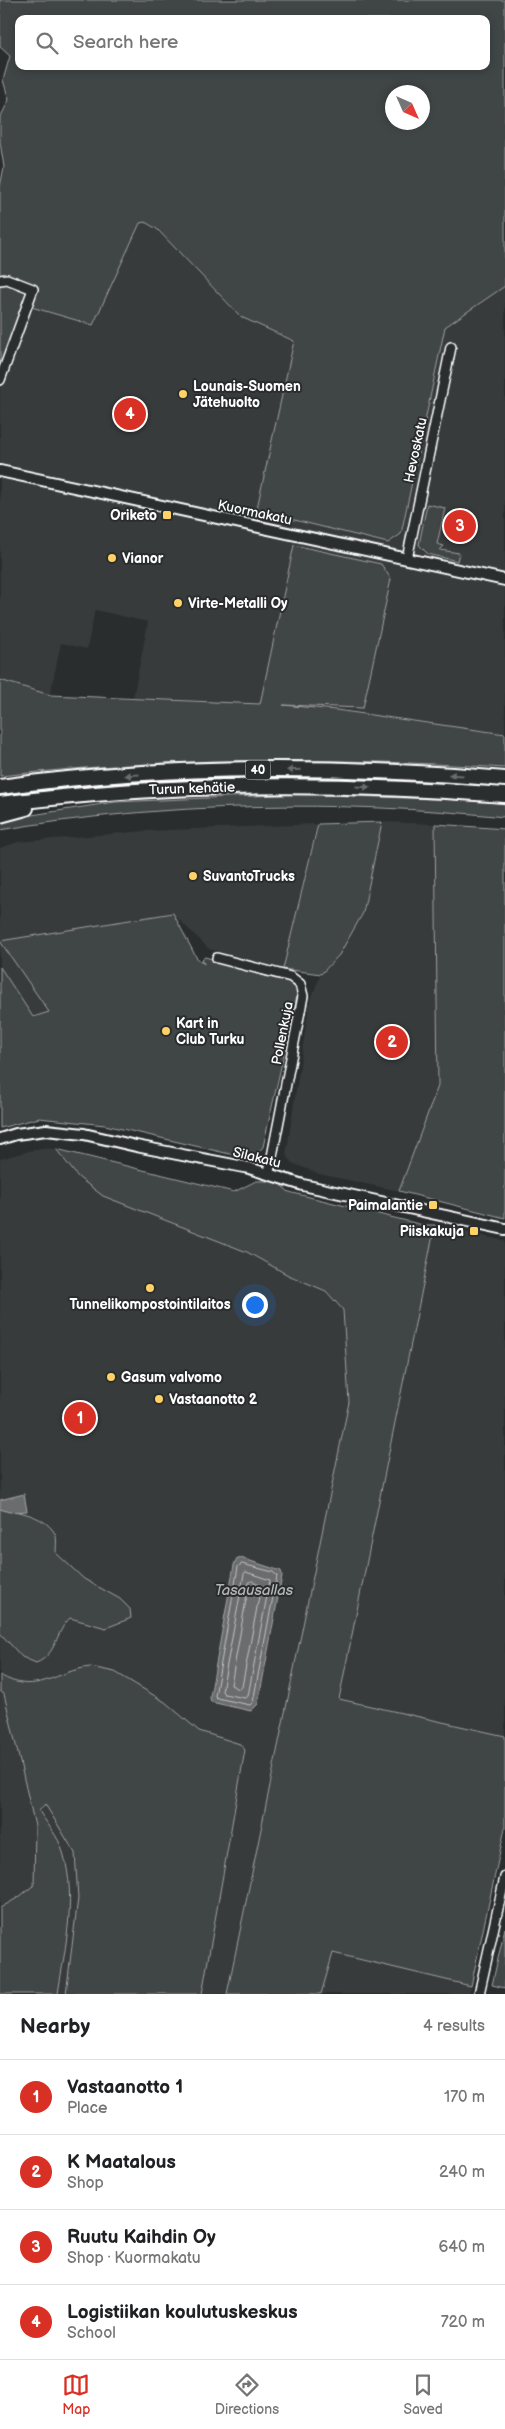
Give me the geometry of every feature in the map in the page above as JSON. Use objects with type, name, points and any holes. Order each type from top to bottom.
[{"type":"highway","name":"Turun kehätie","points":[[0,787],[186,772],[324,769],[505,779]]},
{"type":"highway","name":"Turun kehätie","points":[[0,804],[70,796],[187,788],[324,785],[505,795]]},
{"type":"highway","points":[[0,815],[70,796]]},
{"type":"street","points":[[0,280],[7,279],[34,289],[0,380]]},
{"type":"street","name":"Hevoskatu","points":[[407,559],[450,347]]},
{"type":"street","name":"Kuormakatu","points":[[0,471],[505,580]]},
{"type":"street","name":"Pollenkuja","points":[[218,958],[291,977],[300,984],[303,996],[269,1172]]},
{"type":"street","name":"Silakatu","points":[[0,1139],[28,1132],[65,1131],[269,1172],[303,1185],[505,1229]]},
{"type":"street","points":[[479,1994],[505,1877]]},
{"type":"shaded area","points":[[0,0],[505,0],[505,286],[445,327],[401,534],[388,543],[266,513],[257,508],[294,341],[241,317],[157,229],[145,222],[140,223],[93,325],[28,306],[0,383],[0,187],[4,167],[0,142],[0,118],[9,100],[3,80],[10,56],[0,47]]},
{"type":"shaded area","points":[[145,222],[157,229],[240,317],[294,341],[258,508],[266,513],[388,543],[401,534],[445,327],[505,286],[505,734],[336,710],[133,698],[148,622],[95,610],[87,649],[61,643],[50,695],[0,680],[0,383],[28,306],[140,223]]},
{"type":"shaded area","points":[[427,504],[445,508],[437,544],[444,546],[440,550],[459,553],[457,561],[428,554],[419,545]]},
{"type":"shaded area","points":[[294,545],[381,564],[391,579],[363,708],[283,705],[336,710],[505,734],[505,768],[378,762],[252,761],[126,765],[0,776],[0,680],[50,695],[260,704]]},
{"type":"shaded area","points":[[300,794],[485,801],[505,804],[505,817],[379,808],[316,806],[252,807],[125,814],[0,830],[0,820],[115,802]]},
{"type":"shaded area","points":[[382,822],[435,824],[438,1086],[399,1191],[319,1174],[292,1163],[286,1155],[310,1000],[321,974],[339,955],[363,913]]},
{"type":"shaded area","points":[[382,822],[363,913],[339,955],[321,974],[283,969],[318,824]]},
{"type":"shaded area","points":[[317,824],[283,969],[209,949],[172,913],[1,941],[50,1013],[33,1017],[0,967],[0,848],[18,842],[145,831]]},
{"type":"shaded area","points":[[435,824],[505,829],[505,1218],[399,1191],[438,1086]]},
{"type":"shaded area","name":"Kart in Club Turku","points":[[173,913],[196,957],[204,964],[202,959],[205,957],[287,980],[298,991],[263,1147],[254,1156],[247,1158],[105,1125],[39,1118],[0,1128],[0,967],[33,1017],[49,1012],[0,941]]},
{"type":"shaded area","points":[[40,1148],[56,1149],[78,1177],[247,1252],[288,1275],[326,1291],[343,1310],[349,1402],[227,1994],[0,1994],[0,1159]]},
{"type":"shaded area","points":[[56,1149],[234,1192],[256,1181],[276,1181],[289,1192],[423,1225],[435,1225],[339,1699],[505,1736],[505,1828],[471,1986],[333,1953],[321,1994],[227,1994],[349,1402],[343,1310],[326,1291],[288,1275],[247,1252],[103,1196],[78,1177]]},
{"type":"shaded area","points":[[435,1225],[505,1241],[505,1736],[339,1699]]},
{"type":"shaded area","points":[[0,1509],[24,1513],[40,1519],[52,1529],[56,1536],[56,1553],[84,1579],[120,1599],[130,1609],[131,1618],[106,1628],[70,1618],[61,1630],[48,1655],[36,1663],[22,1657],[0,1633]]},
{"type":"shaded area","points":[[91,1667],[115,1672],[165,1702],[199,1731],[240,1744],[245,1750],[202,1994],[66,1994],[78,1898],[75,1853],[45,1804],[39,1811],[60,1844],[66,1862],[69,1881],[69,1919],[58,1994],[0,1994],[0,1908],[19,1897],[34,1885],[35,1826],[4,1694],[0,1691],[0,1675],[13,1681],[36,1683]]},
{"type":"shaded area","points":[[505,1928],[505,1988],[492,1985]]},
{"type":"shaded area","points":[[333,1953],[471,1986],[469,1994],[321,1994]]},
{"type":"water","points":[[24,1494],[27,1511],[9,1512],[0,1509],[0,1500]]},
{"type":"water","name":"Tasausallas","points":[[241,1558],[281,1571],[282,1576],[258,1704],[251,1711],[211,1702],[210,1697],[234,1565],[236,1560]]},
{"type":"place","name":"Lounais-Suomen Jätehuolto","points":[[183,394]]},
{"type":"place","name":"Logistiikan koulutuskeskus","points":[[130,414]]},
{"type":"place","name":"Oriketo","points":[[167,515]]},
{"type":"place","name":"Ruutu Kaihdin Oy","points":[[460,526]]},
{"type":"place","name":"Vianor","points":[[112,558]]},
{"type":"place","name":"Virte-Metalli Oy","points":[[178,603]]},
{"type":"place","name":"SuvantoTrucks","points":[[193,876]]},
{"type":"place","name":"Kart in Club Turku","points":[[166,1031]]},
{"type":"place","name":"K Maatalous","points":[[392,1042]]},
{"type":"place","name":"Paimalantie","points":[[433,1205]]},
{"type":"place","name":"Piiskakuja","points":[[474,1231]]},
{"type":"place","name":"Tunnelikompostointilaitos","points":[[150,1288]]},
{"type":"place","name":"Gasum valvomo","points":[[111,1377]]},
{"type":"place","name":"Vastaanotto 2","points":[[159,1399]]},
{"type":"place","name":"Vastaanotto 1","points":[[80,1418]]}]
